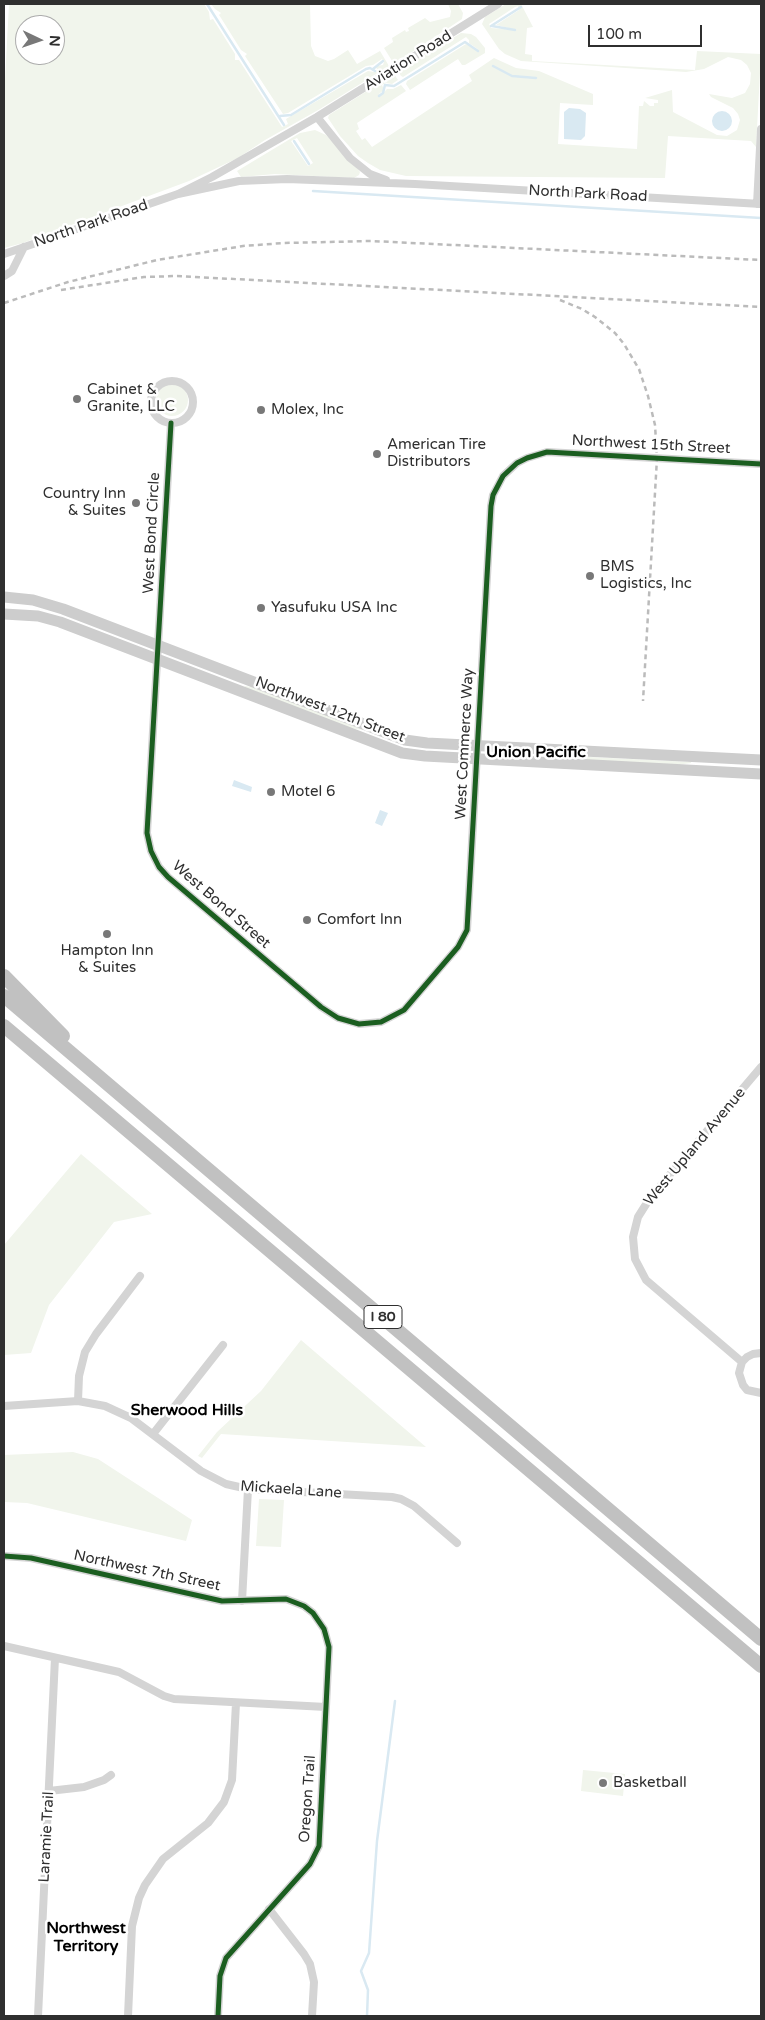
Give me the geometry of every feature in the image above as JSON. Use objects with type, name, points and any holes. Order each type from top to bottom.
[{"type":"highway","points":[[4,976],[136,1108]]},
{"type":"highway","name":"I 80","points":[[4,996],[761,1639]]},
{"type":"highway","name":"I 80","points":[[4,1026],[761,1666]]},
{"type":"highway","points":[[4,1036],[124,1126]]},
{"type":"main road","name":"Northwest 12th Street","points":[[4,597],[47,604],[405,740],[477,746],[761,760]]},
{"type":"main road","name":"Northwest 12th Street","points":[[4,614],[49,619],[402,753],[476,759],[761,774]]},
{"type":"street","name":"Aviation Road","points":[[317,117],[498,4]]},
{"type":"street","name":"North Park Road","points":[[4,254],[178,194],[240,163],[317,117],[350,158],[370,174],[392,181],[416,184]]},
{"type":"street","points":[[759,204],[761,128]]},
{"type":"street","name":"North Park Road","points":[[178,194],[254,180],[416,184],[759,204]]},
{"type":"street","points":[[4,276],[12,271],[24,247]]},
{"type":"street","points":[[172,381],[189,390],[192,403],[191,409],[183,419],[171,423],[158,418],[151,405],[154,391],[162,383],[172,381]]},
{"type":"street","name":"West Bond Circle","points":[[158,645],[171,423]]},
{"type":"street","name":"Northwest 15th Street","points":[[539,454],[556,452],[761,464]]},
{"type":"street","name":"West Commerce Way","points":[[382,1022],[396,1016],[408,1006],[458,947],[463,938],[468,918],[491,506],[498,484],[510,469],[527,458],[539,454]]},
{"type":"street","name":"West Bond Street","points":[[158,645],[147,833],[151,851],[158,867],[331,1014],[352,1023],[382,1022]]},
{"type":"street","name":"West Upland Avenue","points":[[742,1362],[646,1280],[635,1259],[633,1237],[638,1217],[650,1198],[761,1067]]},
{"type":"street","points":[[78,1401],[79,1376],[85,1352],[96,1334],[140,1276]]},
{"type":"street","points":[[153,1434],[223,1345]]},
{"type":"street","points":[[761,1353],[753,1354],[742,1362],[739,1373],[743,1385],[753,1393],[761,1393]]},
{"type":"street","name":"Mickaela Lane","points":[[4,1406],[78,1401],[119,1411],[153,1434],[201,1471],[226,1484],[248,1489],[392,1497],[408,1503],[440,1532],[457,1543]]},
{"type":"street","points":[[242,1601],[248,1489]]},
{"type":"street","name":"Northwest 7th Street","points":[[4,1556],[31,1558],[222,1601],[286,1599],[304,1606],[313,1612]]},
{"type":"street","name":"Oregon Trail","points":[[218,2016],[220,1976],[226,1958],[310,1864],[319,1846],[328,1647],[324,1629],[313,1612]]},
{"type":"street","points":[[4,1646],[119,1672],[164,1696],[174,1699],[326,1707]]},
{"type":"street","name":"Laramie Trail","points":[[38,2016],[55,1658]]},
{"type":"street","points":[[128,2016],[132,1926],[139,1898],[145,1885],[163,1859],[208,1822],[224,1802],[232,1780],[236,1703]]},
{"type":"street","points":[[49,1791],[84,1787],[104,1780],[111,1775]]},
{"type":"street","points":[[269,1909],[310,1964],[314,1982],[312,2016]]},
{"type":"shaded area","points":[[9,4],[204,4],[209,12],[210,20],[213,19],[235,54],[235,60],[239,60],[282,127],[288,124],[286,119],[368,71],[374,72],[377,70],[376,66],[383,65],[384,62],[382,59],[373,65],[366,66],[288,113],[283,114],[245,56],[247,54],[241,50],[219,15],[221,13],[211,4],[310,4],[311,46],[315,56],[328,61],[348,50],[357,64],[380,51],[389,66],[238,158],[189,181],[23,243],[4,248],[4,99]]},
{"type":"shaded area","points":[[448,4],[458,4],[463,13],[462,19],[394,64],[384,48],[393,42],[392,38],[405,30],[406,32],[409,31],[408,28],[425,18],[430,22],[450,17],[451,11]]},
{"type":"shaded area","points":[[506,4],[521,4],[533,27],[527,28],[525,54],[532,55],[532,61],[695,70],[697,51],[761,54],[756,147],[751,141],[668,136],[665,178],[406,176],[380,170],[358,156],[340,136],[328,118],[329,115],[394,74],[398,80],[392,84],[386,83],[382,85],[384,90],[379,94],[380,96],[387,89],[393,89],[401,85],[406,91],[357,123],[359,129],[356,131],[362,140],[365,138],[372,147],[472,81],[469,75],[494,58],[516,68],[539,71],[593,94],[593,105],[560,103],[558,144],[637,149],[639,106],[643,106],[644,101],[650,106],[654,106],[654,103],[658,103],[658,100],[645,98],[672,90],[673,112],[717,135],[727,136],[737,130],[740,120],[738,114],[733,108],[711,97],[709,94],[732,98],[745,93],[750,84],[751,73],[747,65],[741,60],[728,57],[704,69],[686,72],[521,61],[505,54],[499,49],[482,24],[485,17]],"holes":[[[518,6],[519,10],[496,25],[517,30],[491,28],[489,24],[515,7]]]},
{"type":"shaded area","points":[[461,33],[471,34],[476,37],[485,48],[485,53],[465,65],[462,65],[458,59],[410,90],[406,84],[407,81],[466,44],[479,50],[469,43],[466,37],[403,77],[401,76],[398,71]]},
{"type":"shaded area","points":[[569,108],[580,109],[586,113],[585,136],[581,140],[564,139],[564,112]]},
{"type":"shaded area","points":[[722,111],[729,114],[732,121],[729,128],[722,131],[715,128],[712,121],[715,114]]},
{"type":"shaded area","points":[[315,130],[326,135],[358,169],[359,175],[354,178],[275,174],[241,177],[237,171],[300,133]],"holes":[[[297,138],[313,163],[308,166],[291,141]]]},
{"type":"shaded area","points":[[172,384],[178,385],[183,389],[187,394],[187,406],[183,411],[178,415],[172,416],[166,415],[161,411],[157,406],[156,400],[157,394],[161,389],[166,385]]},
{"type":"shaded area","points":[[245,686],[258,688],[363,730],[349,728],[244,688]]},
{"type":"shaded area","points":[[570,756],[691,763],[669,766],[558,758]]},
{"type":"shaded area","points":[[234,780],[252,787],[251,792],[232,786]]},
{"type":"shaded area","points":[[380,810],[388,813],[382,826],[375,823]]},
{"type":"shaded area","points":[[81,1154],[152,1214],[114,1222],[49,1305],[31,1353],[4,1355],[4,1245]]},
{"type":"shaded area","points":[[301,1340],[426,1447],[221,1434],[202,1458],[198,1456],[217,1432],[261,1391]]},
{"type":"shaded area","points":[[73,1452],[98,1459],[192,1520],[186,1541],[27,1503],[4,1502],[4,1455]]},
{"type":"shaded area","points":[[259,1499],[284,1500],[281,1547],[256,1546]]},
{"type":"shaded area","name":"Basketball","points":[[583,1770],[625,1774],[623,1796],[581,1791]]},
{"type":"waterway","points":[[207,4],[284,125]]},
{"type":"waterway","points":[[491,26],[521,7]]},
{"type":"waterway","points":[[492,26],[515,30]]},
{"type":"waterway","points":[[379,96],[383,93],[385,85],[394,86],[465,42],[478,51]]},
{"type":"waterway","points":[[373,69],[383,61]]},
{"type":"waterway","points":[[493,66],[512,76],[536,78]]},
{"type":"waterway","points":[[280,116],[291,115],[366,69],[370,68],[375,71]]},
{"type":"waterway","points":[[294,141],[309,164]]},
{"type":"waterway","points":[[313,191],[761,218]]},
{"type":"waterway","points":[[367,2016],[368,1990],[361,1971],[369,1953],[377,1841],[395,1701]]},
{"type":"railway","points":[[4,303],[68,282],[157,260],[243,246],[284,243],[371,241],[761,260]]},
{"type":"railway","points":[[61,290],[144,277],[177,276],[761,307]]},
{"type":"railway","points":[[560,300],[582,309],[595,317],[615,333],[624,344],[639,369],[655,425],[657,458],[643,701]]},
{"type":"cycle path","points":[[171,423],[147,833],[151,851],[159,867],[168,877],[321,1007],[338,1018],[359,1024],[381,1022],[404,1010],[458,947],[467,930],[491,506],[493,495],[503,476],[517,463],[547,452],[761,464]]},
{"type":"cycle path","points":[[4,1556],[31,1558],[222,1601],[286,1599],[304,1606],[313,1613],[324,1629],[329,1647],[319,1846],[310,1864],[226,1958],[220,1976],[218,2016]]},
{"type":"place","name":"Cabinet & Granite, LLC","points":[[77,399]]},
{"type":"place","name":"Molex, Inc","points":[[261,410]]},
{"type":"place","name":"American Tire Distributors","points":[[377,454]]},
{"type":"place","name":"Country Inn & Suites","points":[[136,503]]},
{"type":"place","name":"BMS Logistics, Inc","points":[[590,576]]},
{"type":"place","name":"Yasufuku USA Inc","points":[[261,608]]},
{"type":"place","name":"Motel 6","points":[[271,792]]},
{"type":"place","name":"Comfort Inn","points":[[307,920]]},
{"type":"place","name":"Hampton Inn & Suites","points":[[107,934]]},
{"type":"place","name":"Basketball","points":[[603,1783]]},
{"type":"district","name":"Union Pacific","points":[[536,753]]},
{"type":"district","name":"Sherwood Hills","points":[[187,1411]]},
{"type":"district","name":"Northwest Territory","points":[[86,1938]]}]
